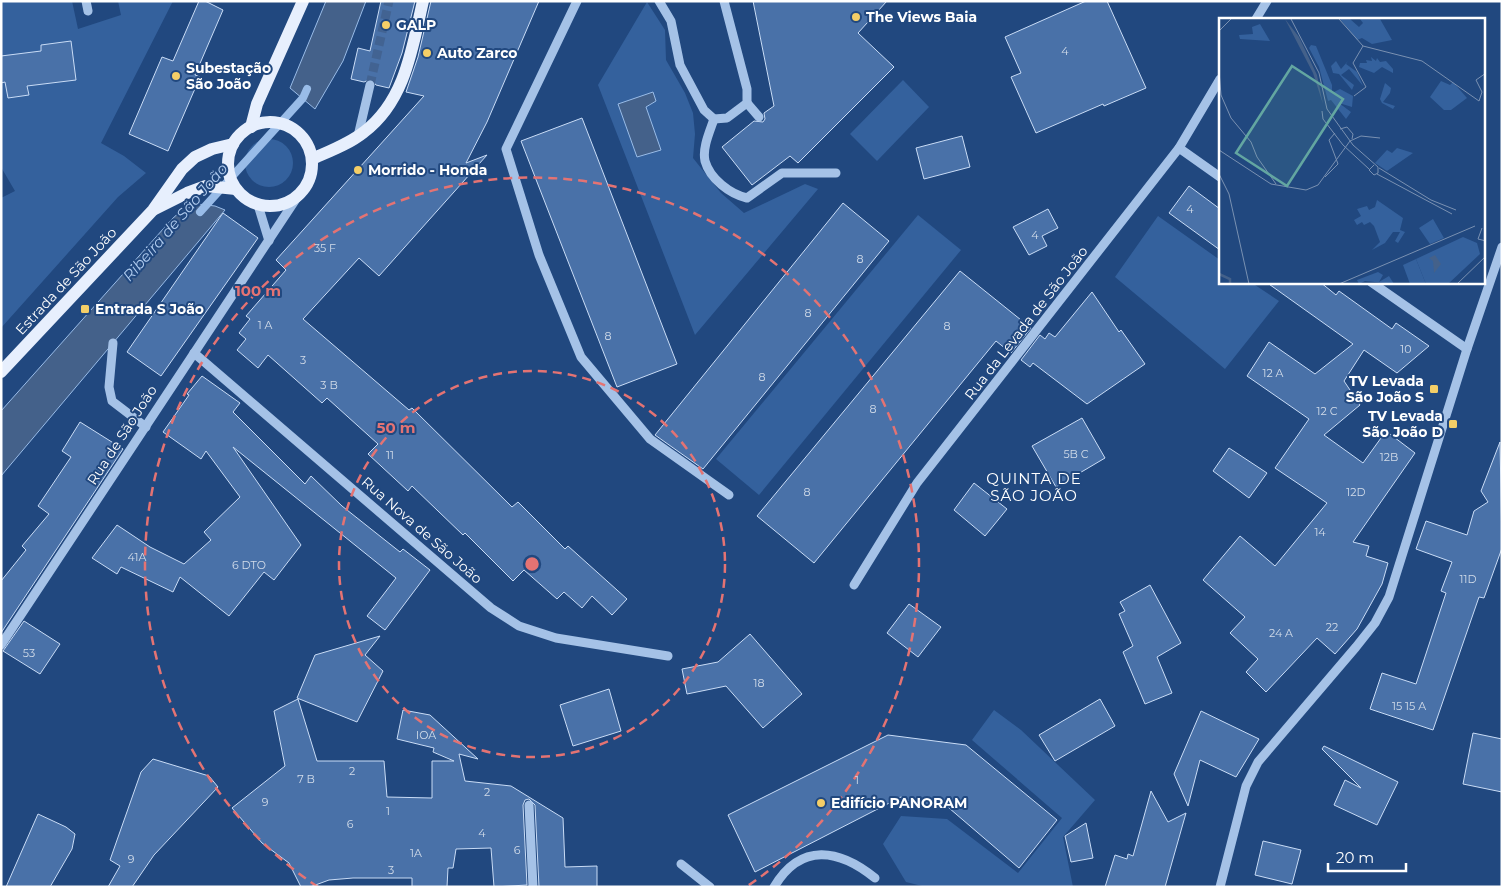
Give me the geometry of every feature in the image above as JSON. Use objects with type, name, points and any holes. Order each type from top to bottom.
[{"type":"main road","points":[[251,127],[257,104],[303,1]]},
{"type":"main road","points":[[312,159],[358,136],[380,118],[399,89],[410,60],[423,1]]},
{"type":"main road","points":[[264,122],[278,123],[298,132],[308,144],[312,159],[310,179],[298,196],[279,206],[258,205],[239,192],[230,176],[228,162],[233,144],[243,132],[251,127],[264,122]]},
{"type":"main road","name":"Estrada de São João","points":[[1,372],[153,210],[182,169],[195,157],[212,149],[233,144]]},
{"type":"main road","name":"Estrada de São João","points":[[153,210],[187,192],[206,186],[239,192]]},
{"type":"street","points":[[86,1],[88,11]]},
{"type":"street","points":[[577,1],[506,149],[539,254],[580,357],[650,439],[729,495]]},
{"type":"street","points":[[659,1],[671,21],[680,66],[704,110],[714,119],[727,118],[747,103]]},
{"type":"street","points":[[724,1],[747,89],[747,103],[759,117]]},
{"type":"street","points":[[1257,18],[1267,1]]},
{"type":"street","name":"Rua da Levada de São João","points":[[854,585],[917,483],[1179,148],[1219,81]]},
{"type":"street","points":[[358,136],[370,85]]},
{"type":"street","points":[[714,119],[706,142],[705,160],[716,179],[734,196],[747,198],[782,173],[836,173]]},
{"type":"street","points":[[1179,148],[1219,177]]},
{"type":"street","name":"Rua de São João","points":[[1,645],[298,196]]},
{"type":"street","points":[[258,205],[269,241]]},
{"type":"street","points":[[1220,887],[1246,786],[1258,762],[1361,641],[1375,623],[1390,597],[1467,349],[1501,249]]},
{"type":"street","points":[[1374,284],[1467,349]]},
{"type":"street","points":[[113,343],[109,387],[112,401],[146,427]]},
{"type":"street","name":"Rua Nova de São João","points":[[194,353],[491,608],[519,626],[556,638],[668,656]]},
{"type":"street","points":[[529,805],[533,887]]},
{"type":"street","points":[[774,887],[783,872],[800,861],[820,853],[835,855],[859,865],[875,878]]},
{"type":"street","points":[[681,864],[710,887]]},
{"type":"shaded area","points":[[1,1],[72,1],[78,29],[121,15],[118,1],[173,1],[101,143],[124,156],[146,173],[118,197],[1,328],[1,198],[15,191],[1,167]]},
{"type":"shaded area","points":[[647,2],[665,30],[666,60],[685,93],[693,113],[695,134],[693,158],[721,193],[744,213],[805,184],[818,189],[695,335],[598,85]]},
{"type":"shaded area","points":[[903,80],[929,107],[877,161],[850,134]]},
{"type":"shaded area","points":[[264,139],[274,139],[283,143],[289,149],[292,154],[292,172],[283,183],[274,187],[264,187],[255,183],[249,177],[245,168],[245,158],[249,149],[255,143]]},
{"type":"shaded area","points":[[918,215],[961,250],[759,495],[716,459]]},
{"type":"shaded area","points":[[1158,216],[1219,259],[1219,284],[1254,284],[1279,301],[1225,369],[1115,277]]},
{"type":"shaded area","points":[[994,710],[1021,730],[1095,800],[1063,837],[1073,887],[926,887],[906,882],[883,844],[901,816],[947,819],[1018,873],[1062,818],[972,740]]},
{"type":"water","points":[[326,1],[366,1],[343,61],[315,109],[290,88]]},
{"type":"water","points":[[653,92],[656,101],[646,107],[661,150],[637,157],[618,104]]},
{"type":"water","points":[[198,204],[215,206],[225,210],[1,476],[1,411],[172,219],[182,210]]},
{"type":"building","name":"Subestação São João","points":[[199,1],[205,1],[223,10],[195,75],[200,77],[168,151],[129,134],[162,57],[173,61]]},
{"type":"building","name":"GALP","points":[[381,1],[415,1],[402,53],[389,88],[376,85],[371,79],[364,82],[351,79],[358,48],[370,51]]},
{"type":"building","points":[[431,1],[539,1],[487,122],[466,163],[487,155],[379,276],[359,258],[303,319],[409,410],[412,408],[512,507],[518,502],[565,549],[568,546],[627,599],[612,615],[592,596],[582,608],[564,592],[557,599],[524,570],[513,581],[465,533],[463,535],[412,486],[408,491],[368,454],[378,444],[327,398],[322,403],[268,355],[258,368],[237,350],[246,339],[239,333],[250,319],[246,316],[286,270],[276,260],[424,96],[406,92],[418,57]]},
{"type":"building","points":[[753,1],[887,1],[858,33],[894,67],[798,163],[790,156],[752,185],[722,147],[754,121],[763,122],[765,119],[764,113],[774,106]]},
{"type":"building","points":[[1086,1],[1107,1],[1146,88],[1036,133],[1011,77],[1021,73],[1005,37]]},
{"type":"building","points":[[71,41],[76,80],[27,86],[29,95],[8,98],[5,82],[1,83],[1,56],[41,51],[41,45]]},
{"type":"building","points":[[582,118],[677,364],[617,387],[521,141]]},
{"type":"building","points":[[962,136],[970,167],[924,179],[916,148]]},
{"type":"building","points":[[1189,186],[1219,208],[1219,249],[1169,213]]},
{"type":"building","points":[[843,203],[889,241],[703,469],[655,435]]},
{"type":"building","points":[[1048,209],[1058,228],[1042,236],[1047,246],[1029,255],[1013,227]]},
{"type":"building","points":[[223,213],[258,238],[161,376],[127,352]]},
{"type":"building","points":[[960,271],[1031,328],[1011,353],[996,341],[814,563],[757,516]]},
{"type":"building","points":[[1269,284],[1322,284],[1336,295],[1339,291],[1392,329],[1396,323],[1429,346],[1397,373],[1364,350],[1344,381],[1360,405],[1324,435],[1363,463],[1386,431],[1415,453],[1353,542],[1369,546],[1366,556],[1388,563],[1382,584],[1357,629],[1335,654],[1317,638],[1266,692],[1246,672],[1258,659],[1230,633],[1245,617],[1203,580],[1240,536],[1275,566],[1327,503],[1275,468],[1309,419],[1247,376],[1269,342],[1315,374],[1353,344]]},
{"type":"building","points":[[1092,292],[1119,332],[1121,330],[1145,364],[1087,404],[1033,363],[1030,367],[1021,360],[1040,335],[1045,339],[1049,333],[1055,337]]},
{"type":"building","points":[[202,376],[240,403],[233,412],[305,484],[311,476],[342,506],[400,552],[403,549],[430,570],[385,630],[367,616],[396,578],[233,447],[301,545],[274,580],[264,572],[229,616],[180,577],[173,592],[121,567],[117,574],[92,558],[117,525],[150,547],[184,564],[211,540],[204,532],[240,497],[206,451],[201,459],[163,432],[189,395],[187,394]]},
{"type":"building","points":[[1082,418],[1105,458],[1056,487],[1032,446]]},
{"type":"building","points":[[80,422],[123,449],[1,633],[1,581],[26,550],[22,546],[49,514],[38,506],[71,457],[62,451]]},
{"type":"building","points":[[1500,442],[1502,548],[1484,598],[1479,597],[1433,730],[1370,709],[1382,673],[1416,684],[1446,593],[1441,591],[1452,562],[1416,549],[1426,521],[1467,535],[1474,511],[1488,502],[1481,491]]},
{"type":"building","points":[[1229,448],[1267,473],[1249,498],[1213,471]]},
{"type":"building","points":[[974,483],[1007,509],[985,536],[954,510]]},
{"type":"building","points":[[1150,585],[1181,643],[1157,657],[1172,693],[1145,704],[1123,652],[1133,646],[1119,614],[1125,611],[1120,602]]},
{"type":"building","points":[[909,604],[941,627],[918,657],[887,633]]},
{"type":"building","points":[[24,621],[60,644],[40,674],[3,651]]},
{"type":"building","points":[[750,634],[802,694],[763,728],[726,686],[687,694],[682,669],[718,662]]},
{"type":"building","points":[[380,636],[365,655],[383,671],[357,722],[297,698],[315,655]]},
{"type":"building","points":[[609,689],[621,731],[573,746],[560,705]]},
{"type":"building","points":[[298,699],[317,761],[384,761],[387,797],[432,798],[432,761],[454,761],[433,752],[434,748],[397,739],[403,710],[430,715],[478,759],[459,754],[465,781],[511,786],[563,818],[565,867],[597,866],[597,887],[539,887],[535,805],[529,799],[525,800],[523,805],[527,885],[494,887],[491,848],[456,849],[453,868],[448,868],[447,887],[412,887],[412,878],[353,878],[329,880],[310,887],[301,887],[289,863],[262,843],[232,808],[285,766],[274,711]]},
{"type":"building","points":[[1100,699],[1115,726],[1055,761],[1039,735]]},
{"type":"building","points":[[1201,711],[1259,739],[1236,777],[1200,760],[1188,806],[1174,774]]},
{"type":"building","points":[[1473,733],[1502,739],[1502,792],[1463,784]]},
{"type":"building","name":"Edifício PANORAM","points":[[888,735],[966,745],[1057,820],[1019,868],[942,802],[920,806],[901,797],[755,872],[728,815]]},
{"type":"building","points":[[1324,746],[1398,782],[1377,825],[1334,805],[1345,780],[1361,788],[1322,749]]},
{"type":"building","points":[[153,759],[209,776],[218,787],[154,855],[132,887],[108,887],[120,866],[110,860],[141,772]]},
{"type":"building","points":[[1151,791],[1168,822],[1186,813],[1165,887],[1105,887],[1115,855],[1127,859],[1128,854],[1133,856]]},
{"type":"building","points":[[38,814],[66,827],[75,834],[72,849],[50,887],[6,887]]},
{"type":"building","points":[[1086,823],[1093,858],[1071,862],[1065,836]]},
{"type":"building","points":[[1263,841],[1301,850],[1292,884],[1255,875]]},
{"type":"waterway","name":"Ribeira de São João","points":[[200,212],[303,98],[307,89]]},
{"type":"tunnel","points":[[370,85],[389,1]]},
{"type":"place","name":"The Views Baia","points":[[856,17]]},
{"type":"place","name":"GALP","points":[[386,25]]},
{"type":"place","name":"Auto Zarco","points":[[427,53]]},
{"type":"place","name":"Subestação São João","points":[[176,76]]},
{"type":"place","name":"Morrido - Honda","points":[[358,170]]},
{"type":"place","name":"Entrada S João","points":[[85,309]]},
{"type":"place","name":"TV Levada São João S","points":[[1434,389]]},
{"type":"place","name":"TV Levada São João D","points":[[1453,424]]},
{"type":"place","name":"Edifício PANORAM","points":[[821,803]]},
{"type":"district","name":"QUINTA DE SÃO JOÃO","points":[[1034,486]]}]
